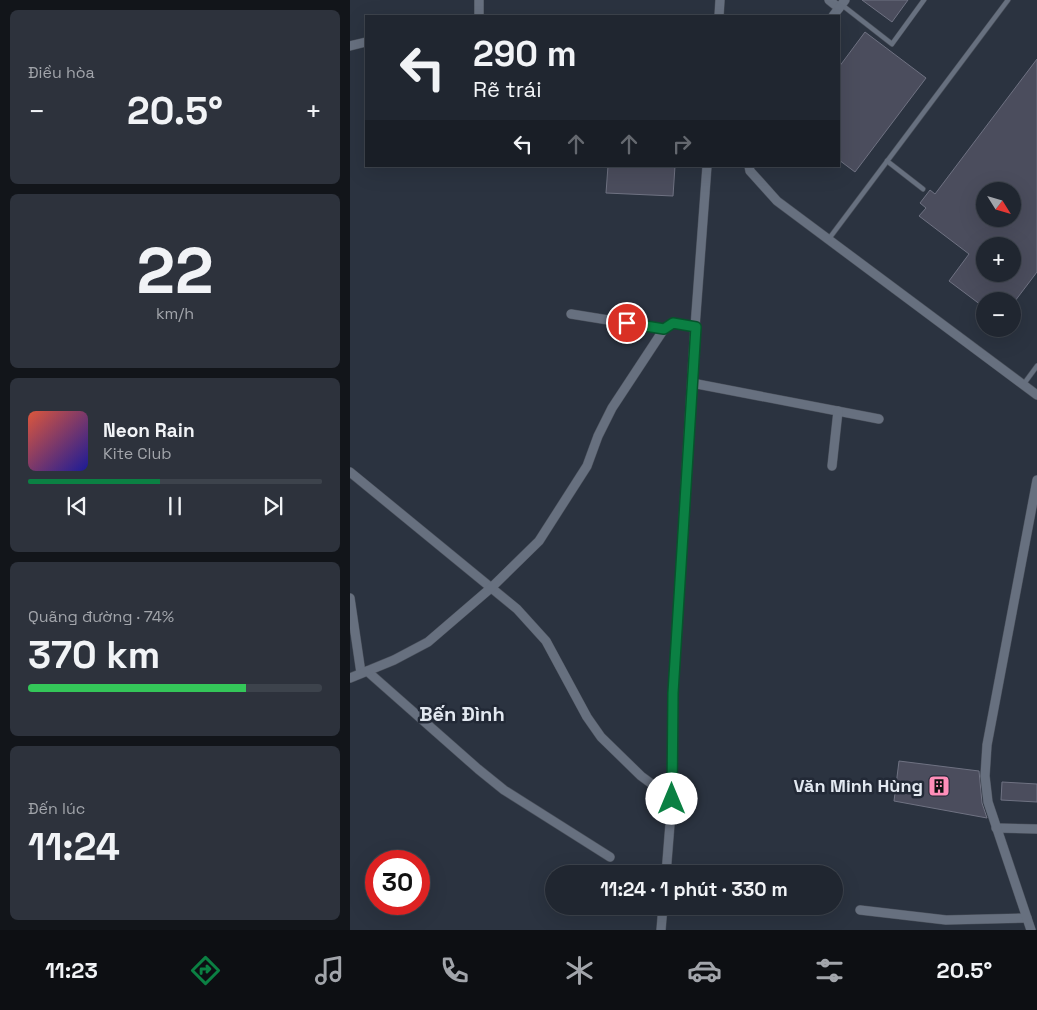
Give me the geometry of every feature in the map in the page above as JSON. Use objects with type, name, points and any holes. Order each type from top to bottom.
[{"type":"street","points":[[479,0],[479,15]]},
{"type":"street","points":[[719,15],[720,0]]},
{"type":"street","points":[[829,0],[842,4],[834,15]]},
{"type":"street","points":[[350,46],[365,42]]},
{"type":"street","points":[[667,865],[672,799],[673,693],[692,383],[708,167]]},
{"type":"street","points":[[749,167],[750,171],[777,201],[1037,395]]},
{"type":"street","points":[[572,314],[664,329]]},
{"type":"street","points":[[350,678],[394,660],[428,642],[492,587],[539,541],[587,466],[598,436],[612,408],[664,329],[673,323],[696,327]]},
{"type":"street","points":[[692,383],[879,419]]},
{"type":"street","points":[[832,466],[838,411]]},
{"type":"street","points":[[350,472],[517,609],[546,641],[587,716],[601,737],[641,776],[672,799]]},
{"type":"street","points":[[1031,930],[988,802],[985,776],[987,745],[1037,480]]},
{"type":"street","points":[[350,598],[364,672],[504,790],[610,857]]},
{"type":"street","points":[[996,828],[1037,829]]},
{"type":"street","points":[[860,910],[946,920],[1027,918]]},
{"type":"street","points":[[661,930],[662,915]]},
{"type":"lane","points":[[842,4],[892,44],[924,0]]},
{"type":"lane","points":[[828,240],[1008,0]]},
{"type":"lane","points":[[887,161],[923,189]]},
{"type":"lane","points":[[1023,385],[1037,366]]},
{"type":"building","points":[[862,0],[908,0],[892,22]]},
{"type":"building","points":[[865,32],[926,78],[855,172],[840,161],[840,66]]},
{"type":"building","points":[[1037,59],[1037,272],[1021,293],[976,292],[976,301],[949,281],[969,254],[919,216],[926,208],[920,203],[930,190],[935,194]]},
{"type":"building","points":[[608,167],[675,167],[673,196],[606,193]]},
{"type":"building","name":"Văn Minh Hùng","points":[[899,761],[979,771],[982,803],[987,818],[894,801]]},
{"type":"building","points":[[1002,782],[1037,784],[1037,802],[1001,800]]},
{"type":"place","name":"Văn Minh Hùng","points":[[939,786]]},
{"type":"district","name":"Bến Đình","points":[[462,714]]},
{"type":"route","points":[[627,323],[664,329],[673,323],[696,327],[673,693],[672,799]]}]
